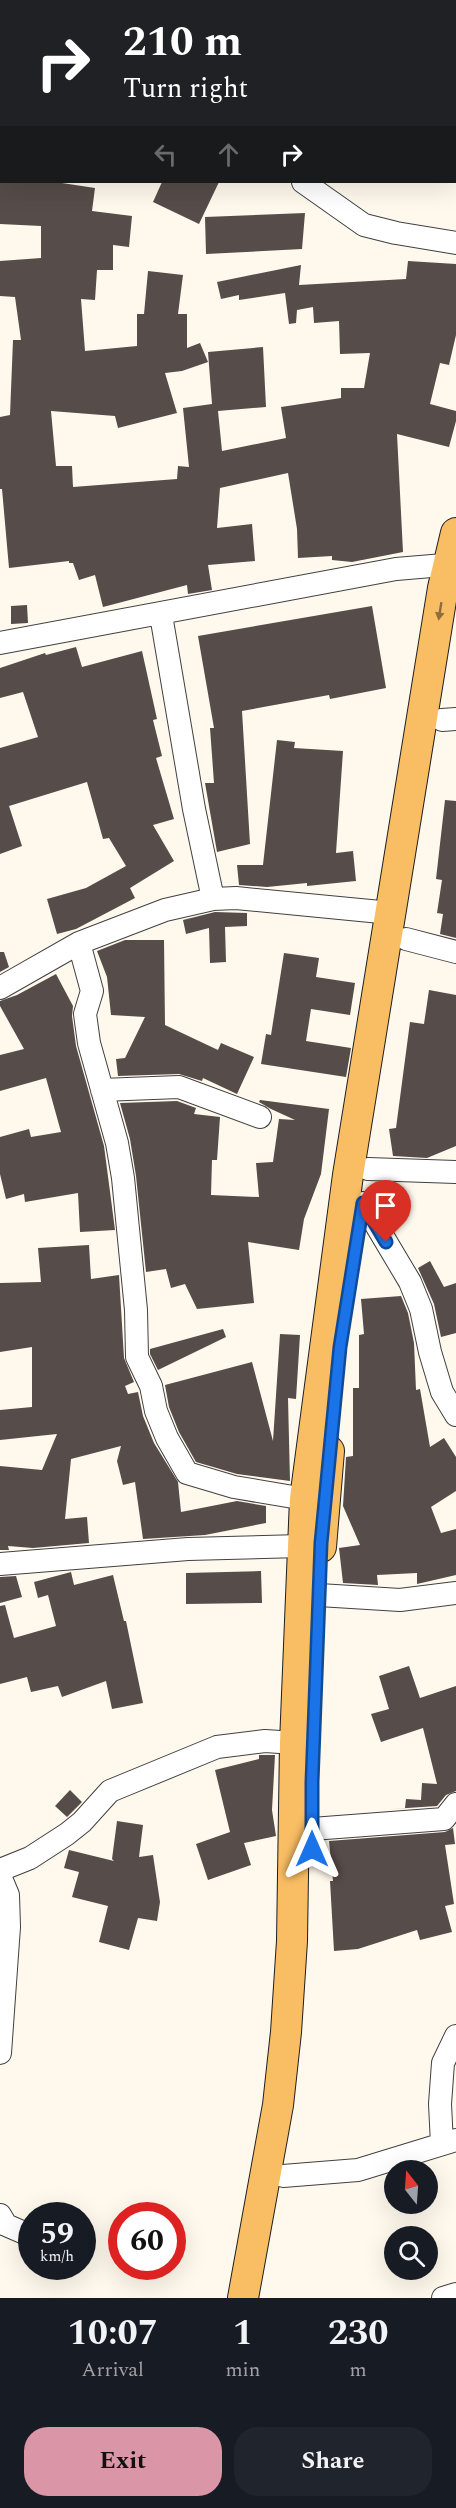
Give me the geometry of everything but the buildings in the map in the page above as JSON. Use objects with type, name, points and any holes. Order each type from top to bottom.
[{"type":"main road","points":[[259,2298],[291,2139],[306,2011],[310,1949],[319,1595],[305,1499],[347,1186],[391,913],[453,563],[456,533]]},
{"type":"main road","points":[[243,2298],[278,2105],[286,2032],[292,1941],[296,1743],[311,1544],[417,859],[449,720],[456,640]]},
{"type":"street","points":[[304,183],[364,225],[456,243]]},
{"type":"street","points":[[0,644],[396,569],[453,563]]},
{"type":"street","points":[[160,615],[192,798],[213,899]]},
{"type":"street","points":[[0,988],[79,943],[165,910],[213,899],[236,898],[391,913]]},
{"type":"street","points":[[406,939],[456,952]]},
{"type":"street","points":[[79,943],[92,991],[85,1014],[89,1043],[117,1143],[123,1178],[136,1310],[136,1357],[151,1386],[156,1411],[167,1438],[187,1473],[234,1487],[305,1499]]},
{"type":"street","points":[[102,1090],[179,1087],[260,1117]]},
{"type":"street","points":[[368,1169],[456,1172]]},
{"type":"street","points":[[363,1203],[410,1282],[421,1309],[430,1352],[442,1392],[456,1415]]},
{"type":"street","points":[[0,1564],[188,1549],[311,1544]]},
{"type":"street","points":[[319,1595],[400,1600],[456,1593]]},
{"type":"street","points":[[0,1870],[30,1858],[67,1834],[82,1822],[110,1791],[217,1747],[265,1741],[296,1743]]},
{"type":"street","points":[[312,1829],[444,1819],[456,1804]]},
{"type":"street","points":[[0,1876],[8,1894],[9,1927],[0,2053]]},
{"type":"street","points":[[283,2176],[358,2170],[449,2142],[440,2104],[443,2063],[456,2036]]},
{"type":"street","points":[[0,2215],[6,2224],[18,2230]]},
{"type":"street","points":[[443,2298],[456,2294]]},
{"type":"route","points":[[312,1849],[312,1782],[321,1543],[340,1347],[363,1203],[386,1242]]}]
